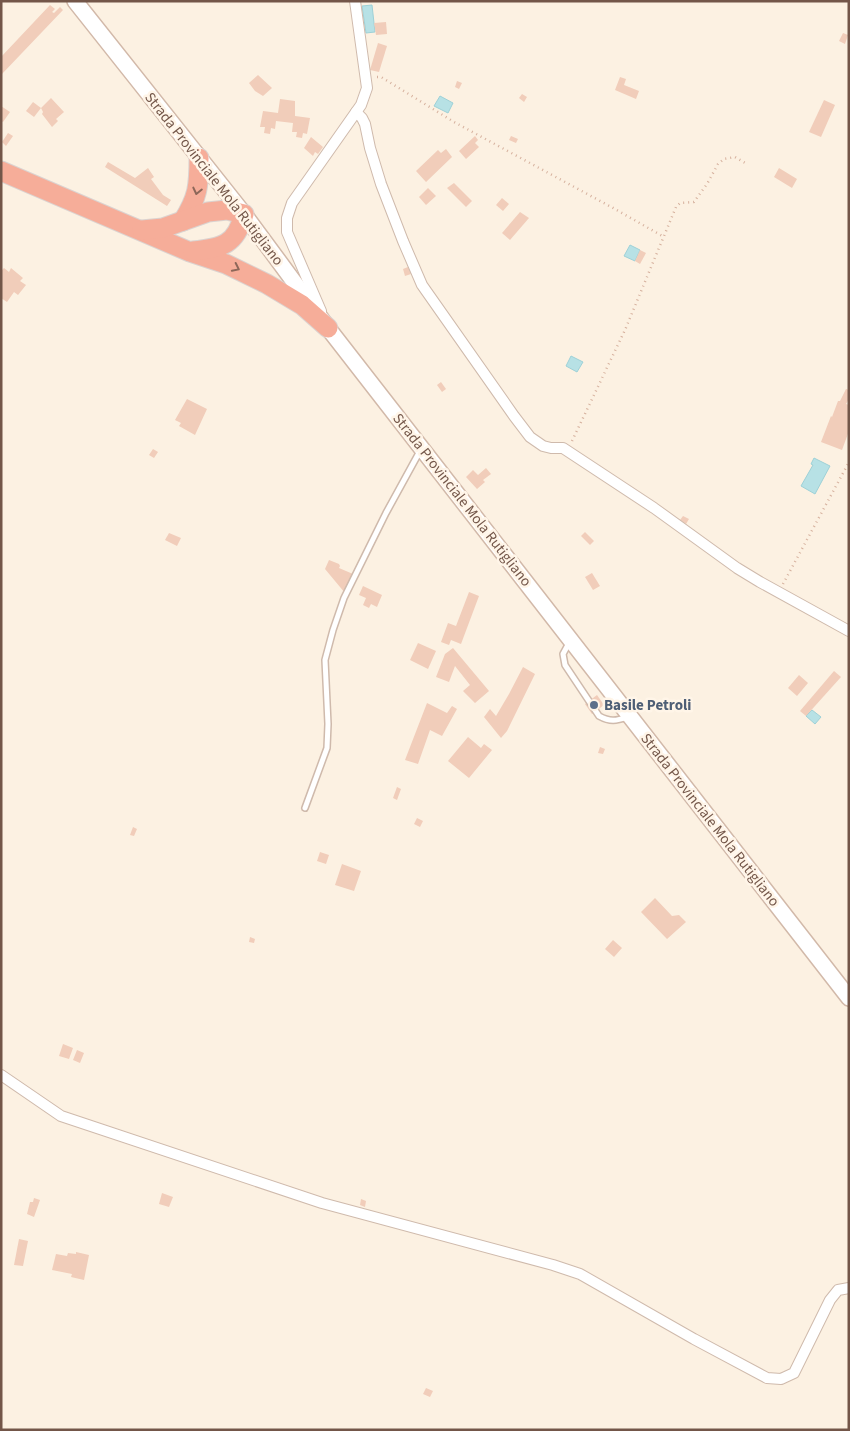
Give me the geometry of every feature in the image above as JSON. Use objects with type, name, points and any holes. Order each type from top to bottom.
[{"type":"highway","points":[[183,221],[192,208],[196,197],[199,183],[199,158]]},
{"type":"highway","points":[[1,171],[190,252],[226,264],[267,284],[302,305],[328,328]]},
{"type":"highway","points":[[141,230],[163,228],[208,212],[227,210],[244,214],[241,227],[232,240],[213,249],[190,252]]},
{"type":"main road","name":"Strada Provinciale Mola Rutigliano","points":[[75,1],[244,214],[328,328],[849,998]]},
{"type":"street","points":[[328,328],[287,232],[287,218],[292,204],[361,105],[367,88],[355,1]]},
{"type":"street","points":[[356,112],[365,124],[381,184],[422,285],[530,437],[543,446],[567,450],[654,508],[737,568],[778,593],[849,631]]},
{"type":"street","points":[[1,1075],[61,1116],[322,1203],[553,1264],[580,1274],[767,1378],[781,1379],[794,1373],[830,1300],[838,1290],[849,1288]]},
{"type":"lane","points":[[304,808],[327,748],[328,724],[325,660],[333,630],[344,598],[386,513],[422,448]]},
{"type":"lane","points":[[570,640],[563,654],[565,665],[599,716],[613,722],[630,717]]},
{"type":"path","points":[[366,76],[381,77],[454,122],[616,209],[664,237]]},
{"type":"path","points":[[567,450],[625,330],[676,208],[680,203],[694,202],[718,164],[724,159],[735,157],[747,164]]},
{"type":"path","points":[[778,593],[849,462]]},
{"type":"water","points":[[372,5],[375,32],[366,33],[362,6]]},
{"type":"water","points":[[440,96],[453,103],[448,113],[434,106]]},
{"type":"water","points":[[630,245],[640,250],[635,261],[624,256]]},
{"type":"water","points":[[571,356],[583,362],[577,372],[566,366]]},
{"type":"water","points":[[814,458],[830,466],[815,494],[801,486],[813,465],[811,464]]},
{"type":"water","points":[[812,710],[821,717],[815,724],[806,716]]},
{"type":"building","points":[[50,5],[55,9],[52,12],[54,13],[60,7],[63,10],[1,75],[1,57]]},
{"type":"building","points":[[386,22],[387,34],[376,35],[374,23]]},
{"type":"building","points":[[843,33],[848,35],[845,44],[839,41]]},
{"type":"building","points":[[378,43],[387,46],[379,72],[370,70]]},
{"type":"building","points":[[258,75],[272,88],[263,96],[255,91],[249,83]]},
{"type":"building","points":[[620,77],[626,79],[624,85],[639,91],[636,99],[615,90]]},
{"type":"building","points":[[457,81],[462,83],[459,89],[455,87]]},
{"type":"building","points":[[522,94],[527,97],[524,102],[519,98]]},
{"type":"building","points":[[51,98],[64,112],[56,119],[58,121],[52,127],[42,114],[41,108]]},
{"type":"building","points":[[280,99],[295,101],[295,116],[310,118],[307,134],[303,133],[302,138],[296,137],[297,132],[292,132],[293,123],[276,121],[275,129],[271,128],[270,134],[264,133],[265,127],[260,127],[263,111],[278,113]]},
{"type":"building","points":[[824,100],[835,105],[821,137],[809,132]]},
{"type":"building","points":[[33,102],[41,108],[34,117],[26,111]]},
{"type":"building","points":[[1,106],[10,112],[3,122],[1,121]]},
{"type":"building","points":[[8,133],[13,136],[6,146],[2,142]]},
{"type":"building","points":[[475,136],[478,140],[475,143],[479,147],[466,159],[459,151]]},
{"type":"building","points":[[511,136],[518,139],[516,143],[509,140]]},
{"type":"building","points":[[311,137],[323,147],[318,154],[315,152],[313,156],[304,148]]},
{"type":"building","points":[[446,149],[452,157],[426,182],[416,171],[438,150],[441,153]]},
{"type":"building","points":[[108,162],[135,178],[148,168],[154,177],[151,179],[163,195],[171,200],[167,206],[105,167]]},
{"type":"building","points":[[779,168],[797,179],[792,188],[774,177]]},
{"type":"building","points":[[454,183],[472,201],[466,207],[447,188]]},
{"type":"building","points":[[428,188],[436,196],[426,205],[419,197]]},
{"type":"building","points":[[502,198],[509,204],[503,211],[496,205]]},
{"type":"building","points":[[520,212],[529,218],[510,240],[502,233]]},
{"type":"building","points":[[640,250],[646,253],[640,264],[635,261]]},
{"type":"building","points":[[408,267],[411,274],[405,276],[403,269]]},
{"type":"building","points":[[4,268],[9,272],[11,268],[23,278],[20,281],[26,285],[18,295],[14,292],[7,302],[1,298],[1,271]]},
{"type":"building","points":[[441,382],[446,389],[442,392],[437,385]]},
{"type":"building","points":[[846,389],[849,390],[849,399],[846,404],[849,405],[849,431],[842,450],[821,442],[838,401],[840,401]]},
{"type":"building","points":[[187,399],[207,409],[195,435],[179,426],[181,423],[175,420]]},
{"type":"building","points":[[153,449],[158,452],[154,458],[149,455]]},
{"type":"building","points":[[486,468],[491,474],[483,480],[485,482],[477,489],[466,477],[473,470],[478,475]]},
{"type":"building","points":[[683,516],[689,519],[686,524],[680,520]]},
{"type":"building","points":[[585,532],[594,541],[590,545],[581,536]]},
{"type":"building","points":[[169,533],[181,538],[177,546],[165,540]]},
{"type":"building","points":[[329,560],[339,564],[339,568],[353,574],[345,593],[325,569]]},
{"type":"building","points":[[592,573],[600,586],[593,590],[585,577]]},
{"type":"building","points":[[363,586],[382,595],[377,607],[371,604],[369,608],[363,605],[366,598],[359,595]]},
{"type":"building","points":[[469,592],[479,596],[461,644],[451,640],[449,645],[441,642],[448,623],[456,626]]},
{"type":"building","points":[[418,643],[436,651],[428,669],[410,660]]},
{"type":"building","points":[[453,648],[489,691],[475,703],[463,691],[470,685],[455,666],[449,682],[436,677],[445,654]]},
{"type":"building","points":[[523,667],[535,674],[507,731],[501,738],[484,717],[490,709],[496,716]]},
{"type":"building","points":[[834,671],[841,677],[806,716],[800,711]]},
{"type":"building","points":[[799,675],[808,683],[797,696],[788,688]]},
{"type":"building","points":[[597,695],[604,705],[592,714],[585,704]]},
{"type":"building","points":[[427,703],[447,713],[452,706],[457,709],[442,736],[430,730],[418,764],[405,760]]},
{"type":"building","points":[[468,737],[481,748],[484,744],[492,750],[469,778],[448,761]]},
{"type":"building","points":[[600,747],[605,749],[603,754],[598,753]]},
{"type":"building","points":[[397,787],[401,789],[397,800],[393,798]]},
{"type":"building","points":[[417,818],[423,821],[420,827],[414,824]]},
{"type":"building","points":[[133,827],[137,829],[134,836],[130,835]]},
{"type":"building","points":[[320,852],[329,855],[326,864],[317,861]]},
{"type":"building","points":[[342,864],[361,871],[354,891],[335,885]]},
{"type":"building","points":[[655,898],[672,916],[679,915],[686,922],[667,939],[641,912]]},
{"type":"building","points":[[250,937],[255,939],[254,943],[249,942]]},
{"type":"building","points":[[613,940],[622,948],[614,957],[605,949]]},
{"type":"building","points":[[63,1044],[73,1048],[69,1059],[59,1056]]},
{"type":"building","points":[[77,1050],[84,1053],[80,1063],[73,1060]]},
{"type":"building","points":[[162,1193],[173,1197],[169,1207],[159,1204]]},
{"type":"building","points":[[34,1198],[40,1200],[34,1217],[27,1214],[30,1202],[33,1202]]},
{"type":"building","points":[[361,1199],[366,1201],[365,1207],[360,1205]]},
{"type":"building","points":[[19,1239],[28,1241],[23,1266],[14,1265]]},
{"type":"building","points":[[76,1252],[89,1255],[84,1280],[71,1277],[72,1274],[52,1270],[56,1254],[67,1256],[68,1253],[76,1254]]},
{"type":"building","points":[[426,1388],[433,1391],[430,1397],[423,1394]]},
{"type":"place","name":"Basile Petroli","points":[[594,705]]}]
